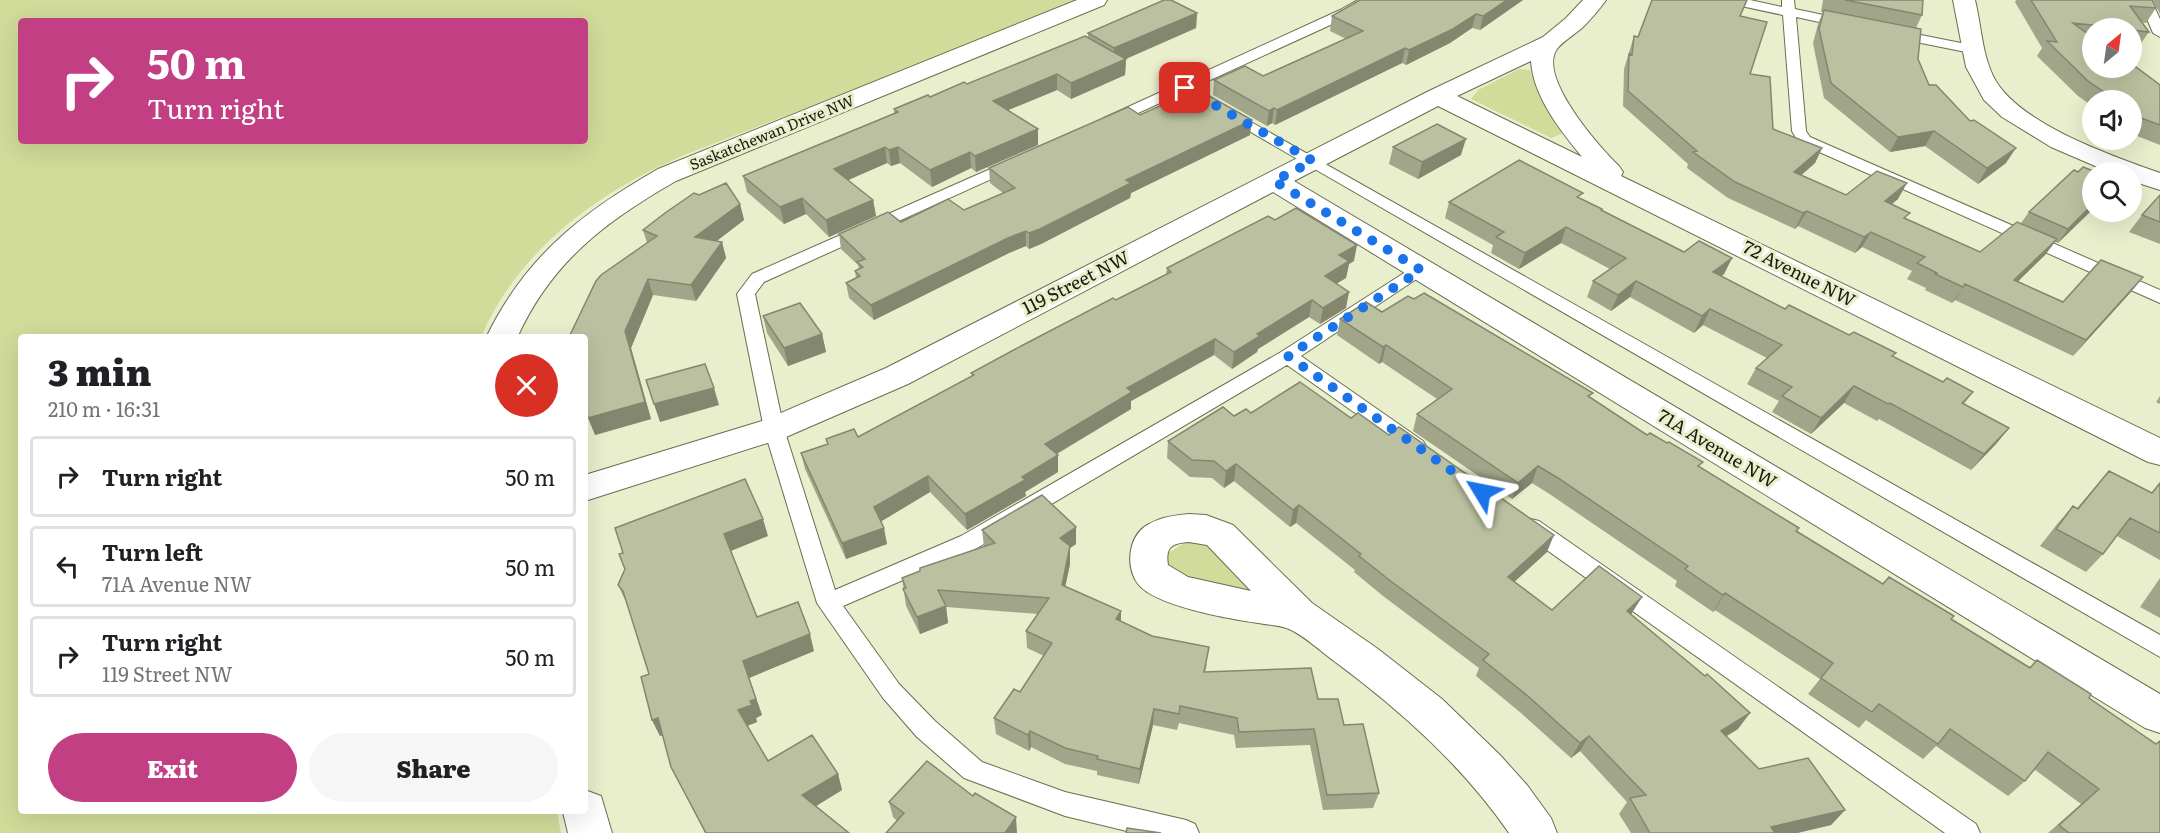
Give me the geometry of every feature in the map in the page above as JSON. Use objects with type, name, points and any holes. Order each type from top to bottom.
[{"type":"street","name":"Saskatchewan Drive NW","points":[[503,334],[520,299],[560,251],[609,209],[638,191],[667,175],[1096,0]]},
{"type":"street","name":"119 Street NW","points":[[588,487],[774,429],[897,376],[1438,96],[1551,42],[1574,23],[1596,0]]},
{"type":"street","points":[[1964,0],[1982,77],[1995,98],[2020,118],[2056,140],[2160,182]]},
{"type":"street","points":[[1551,42],[1545,50],[1543,68],[1559,105],[1586,146],[1629,189]]},
{"type":"street","name":"72 Avenue NW","points":[[1438,96],[2160,453]]},
{"type":"street","name":"71A Avenue NW","points":[[1274,181],[2160,715]]},
{"type":"street","points":[[1298,614],[1375,668],[1449,729],[1513,800],[1535,833]]},
{"type":"street","points":[[586,814],[590,833]]},
{"type":"lane","points":[[1099,126],[1345,13],[1367,0]]},
{"type":"lane","points":[[1731,0],[1788,6],[1856,26]]},
{"type":"lane","points":[[2145,0],[2160,33]]},
{"type":"lane","points":[[1788,6],[1799,131],[1804,140],[2160,297]]},
{"type":"lane","points":[[1879,31],[1976,50]]},
{"type":"lane","points":[[1185,88],[2160,647]]},
{"type":"lane","points":[[1024,159],[758,278],[746,294],[774,429],[828,603],[891,691],[926,729],[972,770],[1065,804],[1186,833]]},
{"type":"lane","points":[[828,603],[969,542],[1288,356],[1421,270]]},
{"type":"lane","points":[[1288,356],[1434,458]]},
{"type":"lane","points":[[1511,513],[1967,833]]},
{"type":"green space","points":[[0,0],[1087,0],[692,152],[627,183],[568,224],[541,248],[518,275],[483,334],[18,334],[18,814],[557,814],[561,833],[0,833]]},
{"type":"green space","points":[[1519,69],[1530,70],[1543,100],[1564,133],[1551,138],[1471,99],[1478,90]]},
{"type":"green space","points":[[1189,540],[1214,551],[1248,585],[1247,589],[1184,583],[1166,570],[1165,555]]},
{"type":"building","points":[[1164,0],[1171,0],[1197,13],[1114,48],[1088,33]]},
{"type":"building","points":[[1360,0],[1507,0],[1483,16],[1476,14],[1453,29],[1409,50],[1405,48],[1277,110],[1274,108],[1269,111],[1214,80],[1245,66],[1263,76],[1363,31],[1332,16]]},
{"type":"building","points":[[1652,0],[1747,0],[1740,16],[1767,22],[1750,74],[1770,77],[1773,129],[1822,148],[1794,172],[1846,195],[1877,171],[1907,183],[1885,201],[1910,213],[1904,218],[1980,252],[2017,222],[2057,239],[2014,280],[2063,302],[2101,260],[2143,277],[2086,340],[1965,284],[1963,287],[1935,274],[1937,273],[1917,263],[1925,257],[1871,232],[1864,237],[1807,211],[1803,213],[1735,182],[1693,152],[1697,151],[1628,91],[1629,54],[1632,55],[1634,36],[1638,37]]},
{"type":"building","points":[[1845,0],[1923,0],[1922,15]]},
{"type":"building","points":[[2031,0],[2152,0],[2156,8],[2130,6],[2139,18],[2082,18],[2082,24],[2073,23],[2082,30],[2082,75],[2047,41],[2057,42]]},
{"type":"building","points":[[1824,10],[1921,29],[1918,59],[1929,85],[1936,85],[1970,121],[1974,120],[2016,148],[1987,168],[1934,131],[1898,137],[1831,83],[1819,29]]},
{"type":"building","points":[[2142,22],[2149,32],[2142,31]]},
{"type":"building","points":[[1085,36],[1126,59],[1071,83],[1057,74],[993,101],[1038,129],[975,156],[970,152],[930,170],[898,147],[889,150],[885,147],[834,169],[873,200],[826,220],[802,198],[780,207],[743,176],[898,112],[894,109],[928,95],[930,97],[964,82],[967,84]]},
{"type":"building","points":[[2142,72],[2160,85],[2160,125],[2142,118],[2142,90],[2101,90],[2085,78],[2142,78]]},
{"type":"building","points":[[1197,89],[1252,120],[1126,180],[1131,183],[1040,229],[1029,233],[1026,231],[1008,238],[871,305],[846,283],[860,276],[855,271],[863,267],[857,262],[865,259],[839,234],[888,212],[901,222],[948,199],[964,210],[1015,188],[989,168],[1128,107],[1140,115]]},
{"type":"building","points":[[1437,124],[1466,139],[1422,162],[1393,147]]},
{"type":"building","points":[[1519,160],[1583,193],[1577,197],[1684,252],[1699,241],[1732,258],[1713,272],[1785,309],[1789,305],[1849,335],[1854,332],[1896,353],[1892,356],[1943,382],[1947,378],[1973,392],[1962,403],[2009,428],[1984,454],[1854,386],[1821,418],[1782,396],[1792,387],[1756,368],[1782,345],[1710,309],[1702,316],[1636,281],[1618,295],[1593,281],[1626,258],[1566,227],[1525,253],[1496,237],[1504,232],[1449,202]]},
{"type":"building","points":[[2082,168],[2082,215],[2068,229],[2029,212],[2074,170],[2078,172]]},
{"type":"building","points":[[726,183],[740,204],[695,237],[722,242],[691,285],[648,279],[625,331],[645,402],[588,418],[588,334],[570,334],[596,281],[601,275],[657,236],[643,230],[694,193],[699,195]]},
{"type":"building","points":[[2160,195],[2160,222],[2142,215]]},
{"type":"building","points":[[1296,208],[1357,245],[1339,255],[1349,261],[1325,276],[1349,292],[1323,308],[1312,300],[1257,334],[1260,336],[1234,352],[1215,339],[1127,388],[1132,392],[1045,444],[1058,455],[1022,477],[1025,480],[965,514],[928,476],[874,507],[884,528],[842,543],[801,453],[828,444],[826,439],[854,429],[858,437],[974,375],[971,373],[1023,345],[1113,298],[1116,300],[1171,272],[1167,268],[1268,216],[1275,220]]},
{"type":"building","points":[[1424,293],[1593,393],[1588,396],[1647,435],[1650,433],[1669,442],[1703,462],[1698,466],[1799,528],[1796,531],[1883,584],[1889,577],[1954,616],[1951,619],[2030,668],[2037,660],[2091,694],[2089,698],[2156,744],[2160,741],[2160,833],[2069,833],[2059,825],[2099,789],[2048,752],[2025,781],[1950,729],[1938,744],[1879,704],[1872,712],[1821,678],[1833,663],[1725,593],[1723,595],[1685,569],[1688,566],[1558,478],[1538,466],[1518,483],[1417,414],[1452,389],[1386,345],[1383,347],[1340,319],[1366,302],[1382,312],[1408,296],[1414,299]]},
{"type":"building","points":[[800,303],[822,334],[784,348],[763,316]]},
{"type":"building","points":[[705,364],[714,388],[654,404],[646,380]]},
{"type":"building","points":[[1300,382],[1351,418],[1358,413],[1389,435],[1399,427],[1554,535],[1508,577],[1552,610],[1599,566],[1642,597],[1627,611],[1705,676],[1707,674],[1750,713],[1721,731],[1759,769],[1808,758],[1845,810],[1771,827],[1775,833],[1650,833],[1630,798],[1646,795],[1589,736],[1580,743],[1483,660],[1489,654],[1388,579],[1359,556],[1361,554],[1299,505],[1293,510],[1236,464],[1226,471],[1214,461],[1192,460],[1168,441],[1223,407],[1234,416],[1246,409],[1251,413]]},
{"type":"building","points":[[2109,471],[2152,493],[2160,483],[2160,533],[2130,518],[2103,554],[2056,529],[2073,506],[2078,509]]},
{"type":"building","points":[[745,479],[763,519],[724,534],[757,617],[798,602],[810,634],[743,661],[756,699],[750,701],[752,705],[738,710],[768,761],[812,735],[838,774],[802,795],[849,833],[706,833],[671,767],[658,718],[652,720],[641,677],[649,674],[623,591],[618,585],[625,569],[619,554],[623,553],[615,528]]},
{"type":"building","points":[[1042,495],[1076,527],[1060,538],[1070,546],[1062,585],[1121,611],[1116,619],[1152,636],[1209,647],[1204,672],[1311,668],[1318,699],[1338,699],[1344,725],[1363,724],[1379,793],[1327,795],[1314,729],[1239,732],[1237,718],[1180,706],[1179,714],[1154,709],[1140,769],[1097,759],[1098,756],[1065,748],[1030,731],[1028,735],[994,718],[1014,689],[1020,692],[1052,643],[1026,631],[1049,598],[938,590],[946,606],[917,617],[903,589],[906,588],[902,578],[920,571],[920,568],[995,543],[982,530]]},
{"type":"building","points":[[927,761],[973,796],[975,793],[1016,817],[1005,833],[886,833],[904,813],[889,802]]},
{"type":"building","points":[[1127,828],[1161,833],[1126,833]]},
{"type":"route","points":[[1185,88],[1313,161],[1274,181],[1421,270],[1288,356],[1482,492]]}]
